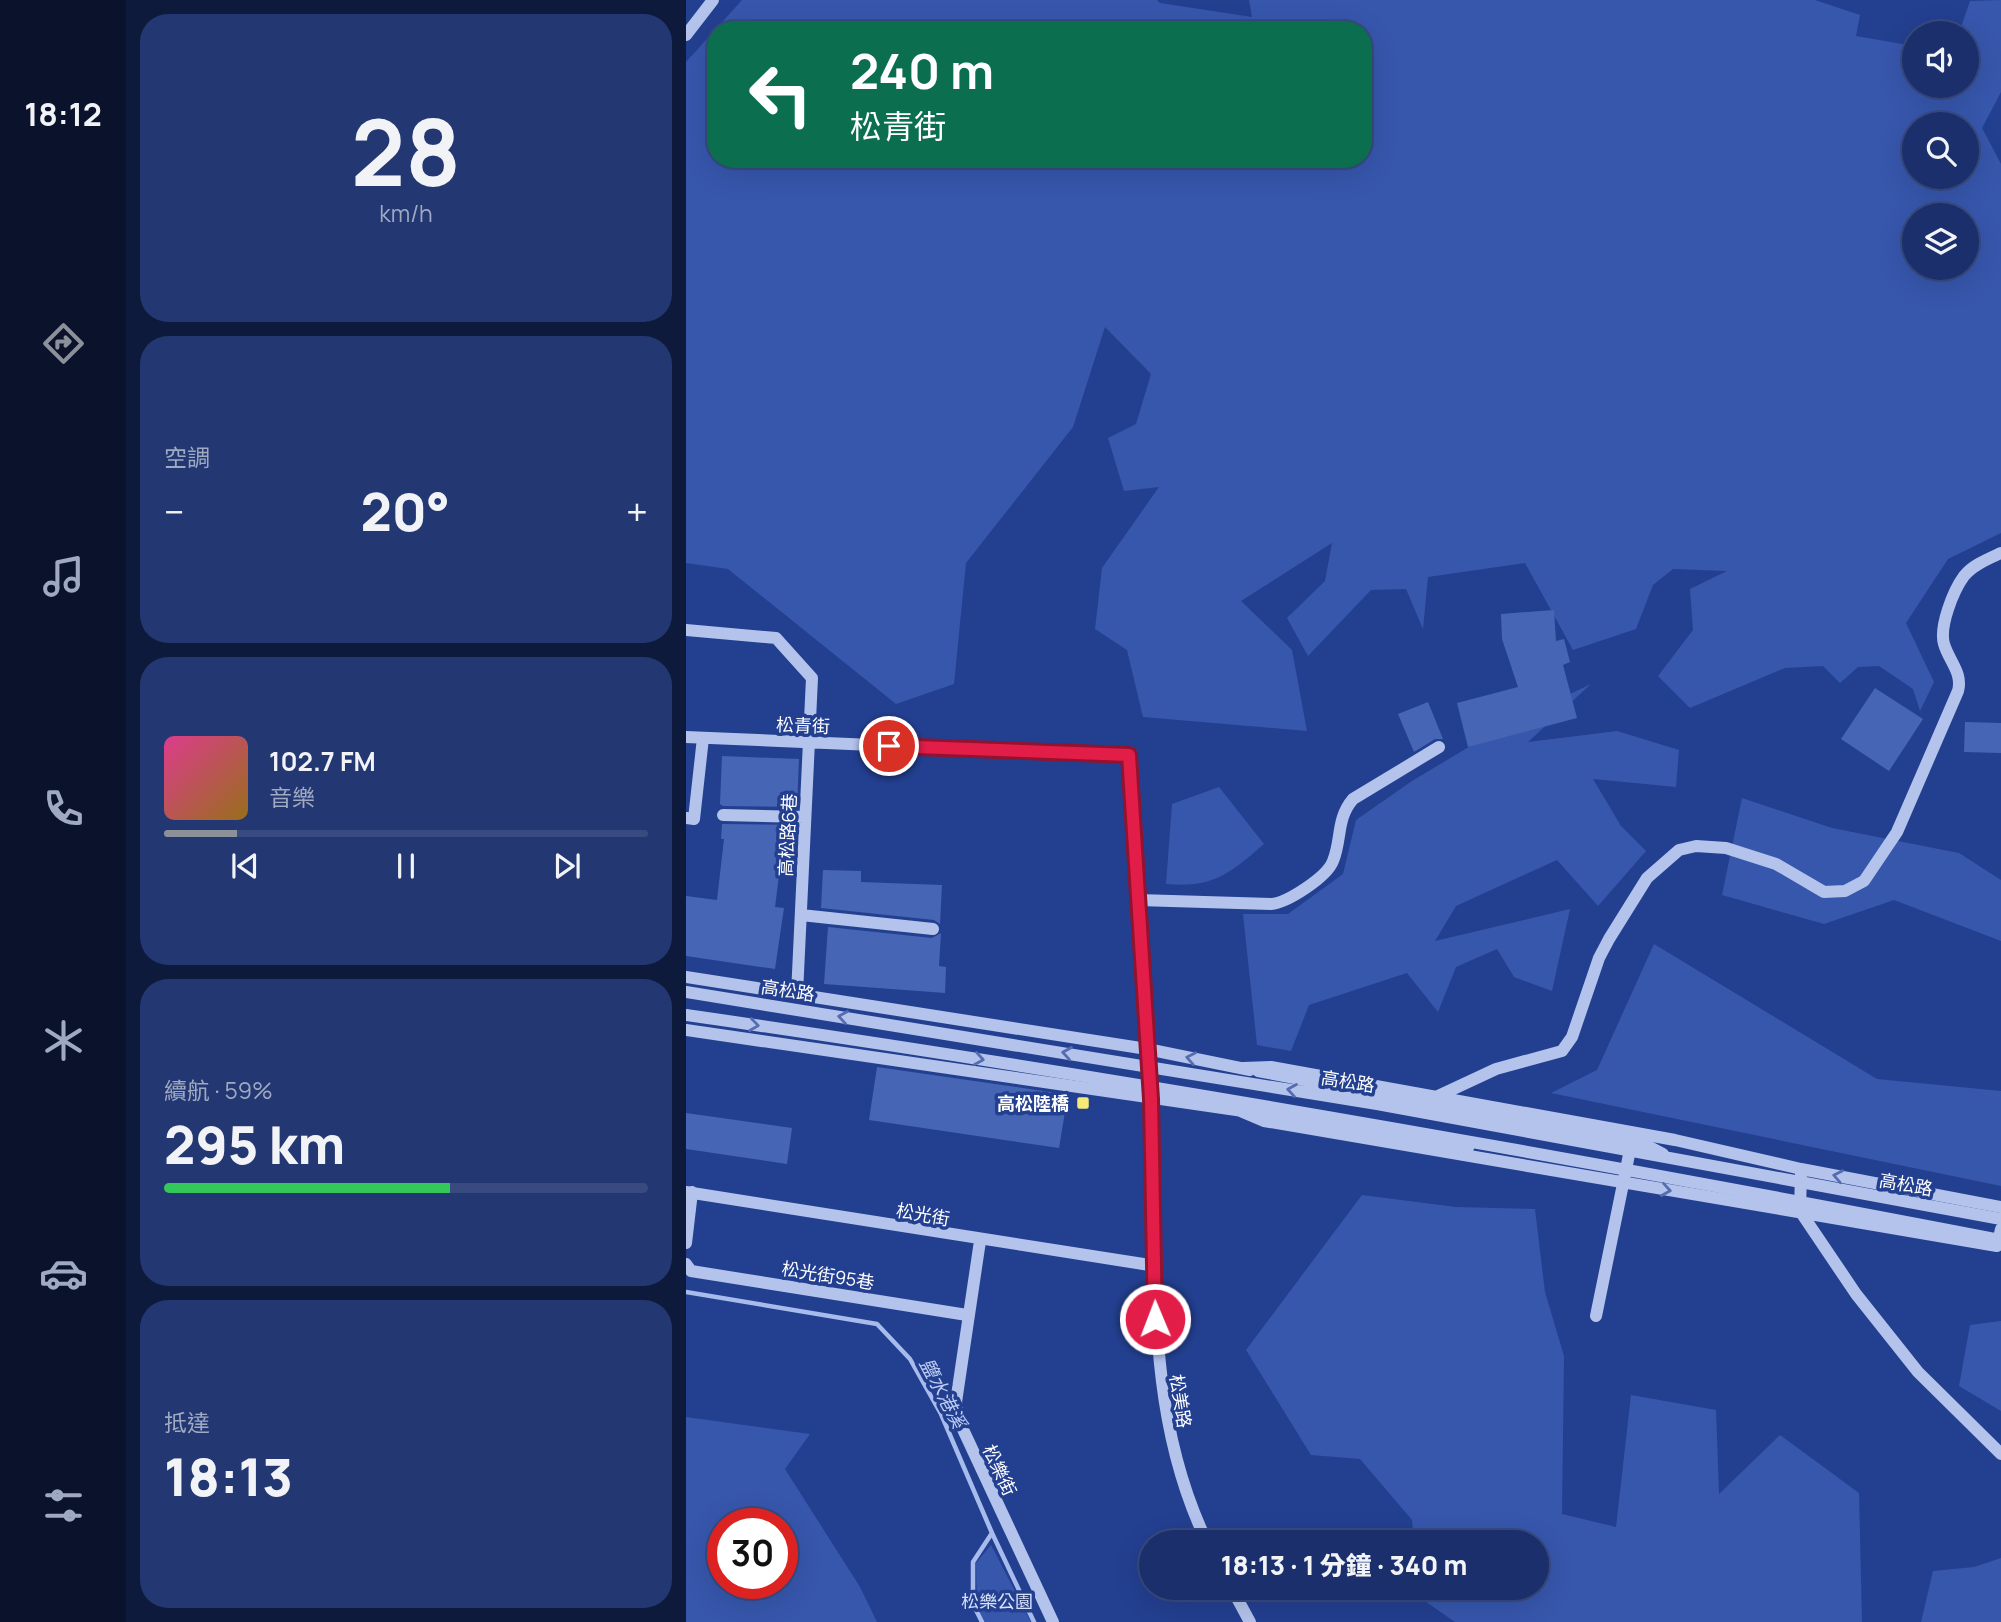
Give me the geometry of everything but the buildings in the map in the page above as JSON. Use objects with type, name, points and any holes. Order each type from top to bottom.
[{"type":"street","points":[[686,35],[713,0]]},
{"type":"street","points":[[1437,1097],[1496,1069],[1562,1051],[1572,1037],[1599,958],[1609,939],[1647,878],[1679,850],[1696,846],[1726,848],[1776,864],[1824,892],[1845,891],[1864,881],[1897,832],[1958,691],[1958,674],[1944,643],[1943,629],[1959,584],[1977,565],[2001,553]]},
{"type":"street","name":"高松路6巷","points":[[686,630],[776,638],[812,678],[797,994]]},
{"type":"street","name":"松青街","points":[[686,737],[1129,755]]},
{"type":"street","points":[[686,818],[694,819],[703,738]]},
{"type":"street","points":[[1138,900],[1271,904],[1291,899],[1332,865],[1344,810],[1353,799],[1439,747]]},
{"type":"street","name":"松美路","points":[[1129,755],[1151,1099],[1157,1360],[1169,1438],[1185,1490],[1202,1530]]},
{"type":"street","points":[[723,815],[805,817]]},
{"type":"street","points":[[801,915],[933,929]]},
{"type":"street","name":"高松路","points":[[686,977],[1147,1049],[1646,1145],[1672,1159]]},
{"type":"street","name":"高松路","points":[[686,992],[1377,1104],[2001,1219]]},
{"type":"street","name":"高松路","points":[[686,1015],[1164,1088],[1670,1176],[2001,1240]]},
{"type":"street","points":[[686,1030],[1238,1110],[1640,1176],[1670,1176]]},
{"type":"street","name":"高松路","points":[[1243,1068],[1271,1067],[1437,1097],[1633,1133],[1801,1169],[2001,1207]]},
{"type":"street","points":[[1238,1110],[1264,1121],[1997,1246],[2001,1229]]},
{"type":"street","points":[[1596,1316],[1633,1133]]},
{"type":"street","points":[[1801,1169],[1800,1211],[1857,1294],[1918,1373],[2001,1454]]},
{"type":"street","points":[[686,1243],[689,1192]]},
{"type":"street","name":"松光街","points":[[689,1192],[980,1241],[1156,1266]]},
{"type":"street","name":"松樂街","points":[[980,1241],[956,1402],[960,1423],[1053,1622]]},
{"type":"street","name":"松光街95巷","points":[[686,1264],[691,1271],[967,1315]]},
{"type":"street","points":[[1238,1600],[1250,1622]]},
{"type":"green space","points":[[742,0],[1157,0],[1160,3],[1252,17],[1249,0],[1815,0],[1860,15],[1856,36],[1902,44],[1902,98],[1979,98],[1979,21],[1963,21],[1970,1],[2001,0],[2001,92],[1982,128],[2001,164],[2001,533],[1948,559],[1906,623],[1934,682],[1920,711],[1913,689],[1879,666],[1858,667],[1840,683],[1823,666],[1785,668],[1690,708],[1658,676],[1693,630],[1690,589],[1727,571],[1673,569],[1653,585],[1636,629],[1573,650],[1525,563],[1428,577],[1423,629],[1406,589],[1371,590],[1308,656],[1287,618],[1325,581],[1332,543],[1241,601],[1292,650],[1307,731],[1143,717],[1127,650],[1095,629],[1102,568],[1159,487],[1124,491],[1108,438],[1136,424],[1151,374],[1105,327],[1073,427],[966,563],[954,684],[896,704],[728,569],[686,563],[686,62],[707,39],[707,168],[1372,168],[1372,21],[723,21]]},
{"type":"green space","points":[[1591,684],[1528,742],[1617,731],[1679,750],[1676,787],[1593,779],[1621,826],[1646,851],[1598,906],[1557,860],[1456,906],[1435,941],[1570,909],[1552,991],[1514,977],[1497,949],[1456,967],[1438,1012],[1407,973],[1309,1005],[1291,1051],[1257,1045],[1243,914],[1288,914],[1343,874],[1356,820],[1412,781],[1509,723]]},
{"type":"green space","points":[[1219,787],[1264,844],[1220,877],[1197,884],[1166,884],[1172,804]]},
{"type":"green space","points":[[1742,798],[1832,828],[1959,853],[2001,880],[2001,941],[1894,900],[1824,924],[1722,895]]},
{"type":"green space","points":[[1654,944],[1877,1079],[2001,1091],[2001,1186],[1551,1093],[1597,1070]]},
{"type":"green space","points":[[1362,1195],[1456,1207],[1535,1209],[1545,1292],[1564,1356],[1562,1514],[1616,1527],[1631,1395],[1716,1410],[1719,1494],[1780,1435],[1859,1493],[1862,1622],[1455,1622],[1423,1600],[1549,1600],[1549,1530],[1413,1530],[1412,1520],[1360,1459],[1311,1455],[1246,1350]]},
{"type":"green space","points":[[2001,1321],[2001,1411],[1959,1386],[1970,1325]]},
{"type":"green space","points":[[686,1417],[810,1434],[785,1469],[860,1587],[877,1622],[686,1622]]},
{"type":"green space","name":"松樂公園","points":[[991,1545],[1031,1622],[984,1622],[977,1606],[976,1563]]},
{"type":"green space","points":[[2001,1558],[2001,1622],[1921,1622],[1933,1571],[1974,1567]]},
{"type":"waterway","name":"鹽水港溪","points":[[686,1292],[877,1324],[910,1359],[941,1414],[992,1533],[973,1562],[973,1604],[982,1622]]},
{"type":"waterway","points":[[992,1533],[1034,1622]]},
{"type":"place","name":"高松陸橋","points":[[1083,1103]]},
{"type":"route","points":[[889,746],[1129,755],[1151,1099],[1155,1319]]}]
